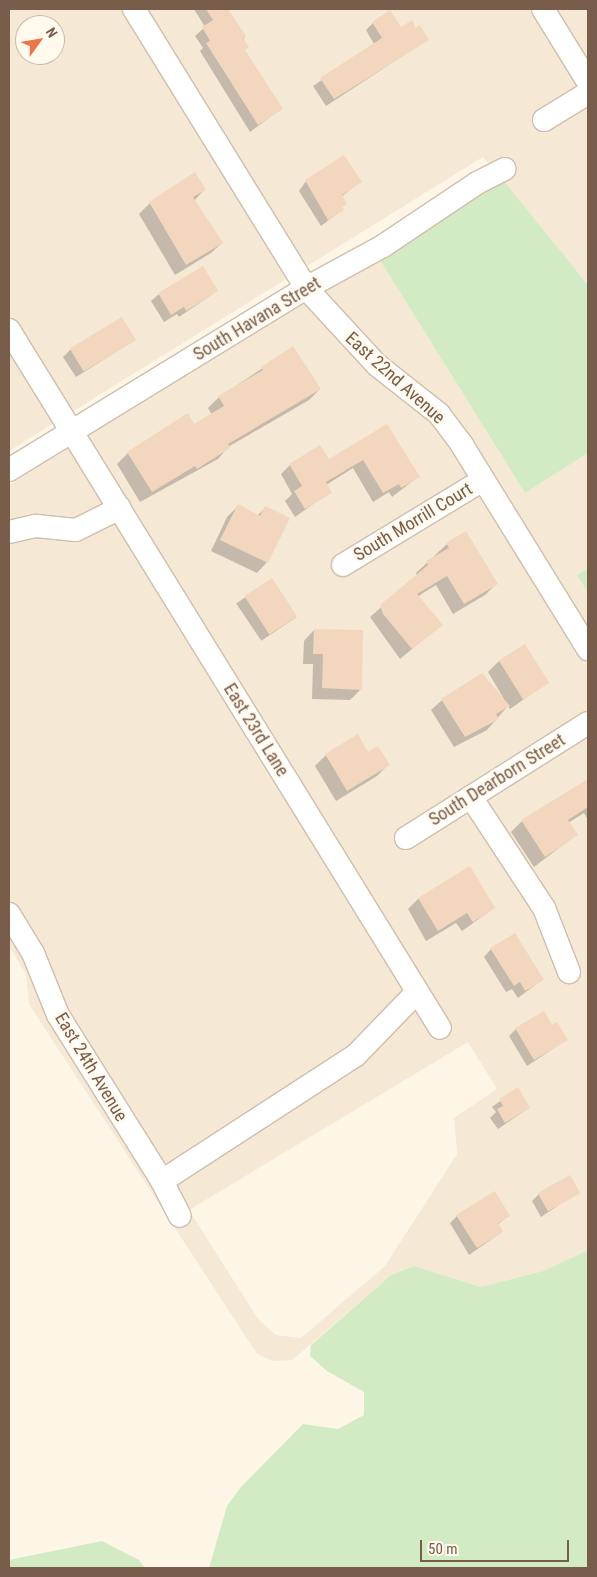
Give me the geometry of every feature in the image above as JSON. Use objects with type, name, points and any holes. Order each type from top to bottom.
[{"type":"street","name":"East 22nd Avenue","points":[[134,9],[306,288],[377,365],[439,414],[484,480],[588,649]]},
{"type":"street","points":[[543,9],[588,82]]},
{"type":"street","points":[[544,120],[588,94]]},
{"type":"street","name":"South Havana Street","points":[[9,470],[306,288],[383,246],[478,183],[506,169]]},
{"type":"street","name":"East 23rd Lane","points":[[9,330],[440,1028]]},
{"type":"street","name":"South Morrill Court","points":[[343,565],[484,480]]},
{"type":"street","points":[[9,532],[36,526],[76,530],[120,508]]},
{"type":"street","name":"South Dearborn Street","points":[[406,838],[588,723]]},
{"type":"street","points":[[472,797],[544,908],[569,972]]},
{"type":"street","name":"East 24th Avenue","points":[[9,914],[33,953],[58,1015],[162,1181],[180,1216]]},
{"type":"street","points":[[162,1181],[356,1054],[417,992]]},
{"type":"shaded area","points":[[9,9],[588,9],[588,285],[483,157],[9,451]]},
{"type":"shaded area","points":[[378,257],[525,493],[588,453],[588,568],[577,575],[588,593],[588,1250],[543,1271],[481,1287],[414,1266],[391,1275],[292,1360],[273,1361],[257,1354],[29,1004],[26,974],[9,946],[9,485]],"holes":[[[468,1042],[497,1089],[454,1118],[457,1154],[385,1266],[301,1338],[276,1335],[258,1319],[189,1210]]]},
{"type":"green space","points":[[502,179],[588,285],[588,453],[525,493],[378,257]]},
{"type":"green space","points":[[588,568],[588,593],[577,575]]},
{"type":"green space","points":[[588,1250],[588,1568],[209,1568],[227,1506],[240,1488],[303,1424],[338,1429],[364,1415],[364,1392],[327,1371],[310,1356],[311,1345],[391,1275],[414,1266],[481,1287],[543,1271]]},
{"type":"green space","points":[[102,1541],[139,1560],[145,1568],[9,1568],[9,1560]]},
{"type":"building","points":[[206,9],[228,9],[246,36],[243,38],[249,47],[245,50],[283,109],[258,125],[206,43],[210,41],[202,27],[213,20]]},
{"type":"building","points":[[390,10],[401,27],[412,20],[416,28],[420,25],[429,40],[334,99],[320,78],[382,38],[372,22]]},
{"type":"building","points":[[344,155],[362,182],[342,195],[347,204],[342,207],[344,210],[328,220],[305,180]]},
{"type":"building","points":[[195,172],[206,190],[193,197],[223,243],[186,265],[149,202]]},
{"type":"building","points":[[203,266],[218,291],[186,311],[184,307],[171,315],[158,293]]},
{"type":"building","points":[[122,317],[136,340],[84,372],[70,348]]},
{"type":"building","points":[[293,346],[321,389],[228,444],[230,448],[197,469],[195,466],[152,492],[127,452],[188,413],[194,424],[224,406],[218,396],[263,370],[261,367]]},
{"type":"building","points":[[387,424],[420,477],[401,488],[399,484],[383,493],[363,460],[326,482],[332,493],[305,509],[294,491],[302,486],[289,464],[320,445],[329,459]]},
{"type":"building","points":[[238,504],[260,516],[265,506],[290,518],[268,563],[220,540]]},
{"type":"building","points":[[466,531],[498,584],[464,604],[447,576],[417,594],[443,625],[412,649],[383,614],[380,605],[428,565],[426,561],[449,548],[446,543]]},
{"type":"building","points":[[272,578],[297,617],[269,635],[244,596]]},
{"type":"building","points":[[314,629],[363,630],[362,690],[322,688],[323,654],[313,654]]},
{"type":"building","points":[[525,644],[549,683],[523,699],[499,660]]},
{"type":"building","points":[[482,673],[510,706],[496,714],[499,719],[465,737],[441,699]]},
{"type":"building","points":[[358,734],[368,752],[378,746],[390,765],[347,791],[325,754]]},
{"type":"building","points":[[588,779],[588,807],[568,820],[578,835],[545,857],[521,820]]},
{"type":"building","points":[[470,866],[495,908],[473,922],[467,913],[438,931],[418,898]]},
{"type":"building","points":[[515,933],[544,980],[525,991],[520,982],[514,986],[490,948]]},
{"type":"building","points":[[544,1011],[552,1025],[557,1022],[568,1040],[534,1060],[515,1028]]},
{"type":"building","points":[[518,1087],[530,1108],[505,1123],[497,1109],[503,1106],[499,1099]]},
{"type":"building","points":[[570,1175],[580,1193],[548,1211],[538,1193]]},
{"type":"building","points":[[495,1191],[510,1216],[498,1223],[503,1232],[477,1248],[456,1215]]}]
